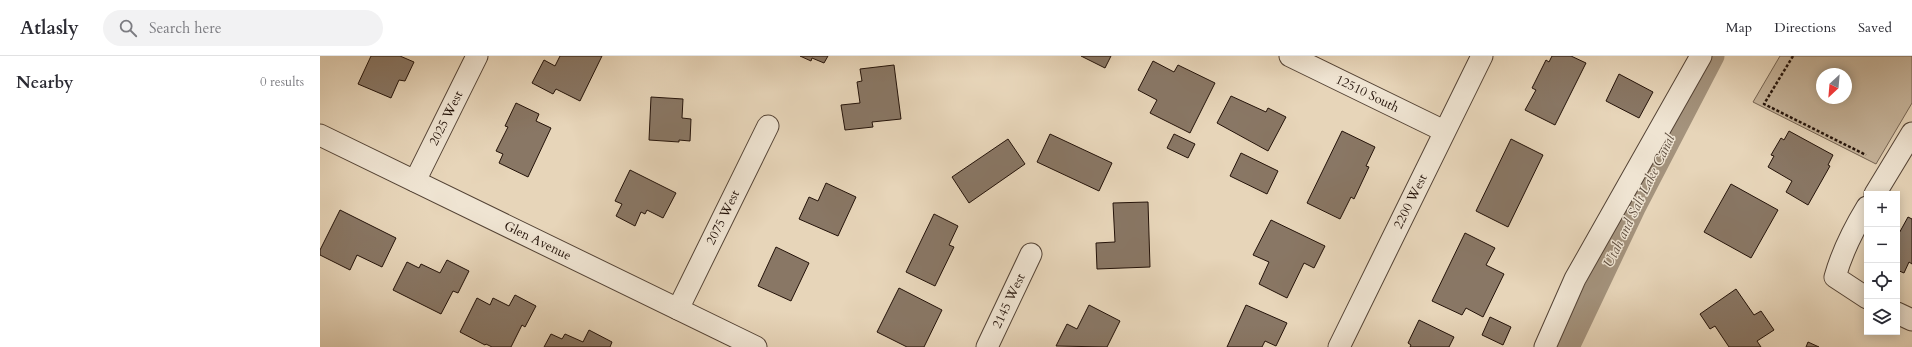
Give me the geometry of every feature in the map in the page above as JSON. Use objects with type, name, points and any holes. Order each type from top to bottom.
[{"type":"street","name":"2025 West","points":[[415,181],[477,56]]},
{"type":"street","name":"12510 South","points":[[1290,56],[1444,131]]},
{"type":"street","name":"2200 West","points":[[1339,347],[1482,56]]},
{"type":"street","points":[[1545,347],[1575,279],[1700,56]]},
{"type":"street","name":"2075 West","points":[[678,309],[768,126]]},
{"type":"street","points":[[1877,191],[1912,133]]},
{"type":"street","name":"Glen Avenue","points":[[320,135],[756,347]]},
{"type":"street","points":[[1864,212],[1849,238],[1835,277],[1864,296]]},
{"type":"street","name":"2145 West","points":[[987,347],[1031,254]]},
{"type":"street","points":[[1900,314],[1912,320]]},
{"type":"path","points":[[1793,56],[1764,104],[1866,155]]},
{"type":"shaded area","points":[[1780,56],[1912,56],[1912,103],[1876,164],[1753,102]]},
{"type":"building","points":[[371,56],[400,56],[414,62],[405,81],[399,80],[391,98],[358,84]]},
{"type":"building","points":[[560,56],[602,56],[580,101],[556,89],[553,94],[532,83],[544,60],[555,66]]},
{"type":"building","points":[[800,56],[828,56],[824,63],[812,58],[811,61]]},
{"type":"building","points":[[1081,56],[1111,56],[1105,68]]},
{"type":"building","points":[[1552,56],[1571,56],[1586,63],[1555,125],[1525,110],[1536,90],[1532,88],[1546,60],[1549,62]]},
{"type":"building","points":[[1153,61],[1174,72],[1178,65],[1215,83],[1190,133],[1150,113],[1157,100],[1138,90]]},
{"type":"building","points":[[894,65],[901,119],[872,122],[873,127],[845,130],[841,105],[860,103],[857,82],[862,81],[860,69]]},
{"type":"building","points":[[1619,74],[1653,92],[1639,118],[1606,101]]},
{"type":"building","points":[[1231,96],[1266,112],[1268,108],[1286,117],[1268,151],[1217,123]]},
{"type":"building","points":[[651,97],[683,99],[682,118],[691,119],[690,141],[679,140],[679,142],[649,140]]},
{"type":"building","points":[[516,103],[539,114],[536,121],[551,128],[528,177],[499,163],[503,154],[496,151],[508,127],[505,126]]},
{"type":"building","points":[[1342,131],[1375,147],[1366,166],[1369,167],[1354,199],[1351,197],[1340,219],[1307,203]]},
{"type":"building","points":[[1789,131],[1833,155],[1828,165],[1830,166],[1808,205],[1786,192],[1792,181],[1768,167],[1774,156],[1771,155],[1781,138],[1784,140]]},
{"type":"building","points":[[1050,134],[1112,163],[1099,191],[1037,162]]},
{"type":"building","points":[[1174,134],[1195,144],[1188,158],[1167,148]]},
{"type":"building","points":[[1008,139],[1025,164],[969,203],[952,177]]},
{"type":"building","points":[[1511,139],[1543,155],[1508,227],[1476,211]]},
{"type":"building","points":[[1241,153],[1278,171],[1267,194],[1230,176]]},
{"type":"building","points":[[630,170],[676,193],[663,218],[647,210],[645,214],[641,212],[635,226],[616,216],[622,204],[615,201]]},
{"type":"building","points":[[826,183],[856,197],[838,236],[799,219],[809,197],[818,201]]},
{"type":"building","points":[[1731,184],[1778,210],[1751,258],[1704,232]]},
{"type":"building","points":[[1148,202],[1150,267],[1097,269],[1096,243],[1115,242],[1113,203]]},
{"type":"building","points":[[340,210],[396,238],[382,267],[357,255],[350,270],[320,255],[320,250]]},
{"type":"building","points":[[934,214],[958,226],[949,245],[954,247],[935,286],[906,272]]},
{"type":"building","points":[[1908,217],[1912,219],[1912,264],[1909,262],[1904,273],[1900,271],[1900,232]]},
{"type":"building","points":[[1271,220],[1325,246],[1314,268],[1304,263],[1287,298],[1259,284],[1269,262],[1253,255]]},
{"type":"building","points":[[1465,233],[1495,248],[1486,265],[1504,274],[1483,317],[1466,308],[1462,315],[1432,301]]},
{"type":"building","points":[[776,247],[809,263],[791,301],[758,286]]},
{"type":"building","points":[[447,260],[469,271],[458,293],[453,291],[441,314],[393,290],[407,262],[419,268],[421,264],[440,273]]},
{"type":"building","points":[[899,288],[942,310],[924,347],[907,347],[877,332]]},
{"type":"building","points":[[1736,289],[1754,315],[1761,311],[1774,330],[1757,341],[1761,347],[1729,347],[1715,326],[1710,329],[1700,314]]},
{"type":"building","points":[[515,295],[536,306],[525,327],[522,325],[511,347],[492,347],[486,344],[485,345],[460,332],[477,298],[490,305],[493,298],[509,306]]},
{"type":"building","points":[[1089,305],[1120,321],[1107,347],[1056,346],[1067,324],[1077,329]]},
{"type":"building","points":[[1246,305],[1287,323],[1276,346],[1265,341],[1262,347],[1227,347]]},
{"type":"building","points":[[1490,317],[1511,327],[1503,345],[1482,335]]},
{"type":"building","points":[[1419,320],[1454,337],[1449,347],[1410,347],[1411,345],[1408,343]]},
{"type":"building","points":[[589,330],[612,342],[610,347],[544,347],[551,334],[562,339],[565,334],[583,342]]},
{"type":"building","points":[[1808,342],[1819,347],[1806,347]]},
{"type":"waterway","name":"Utah and Salt Lake Canal","points":[[1568,347],[1634,208],[1713,56]]}]
